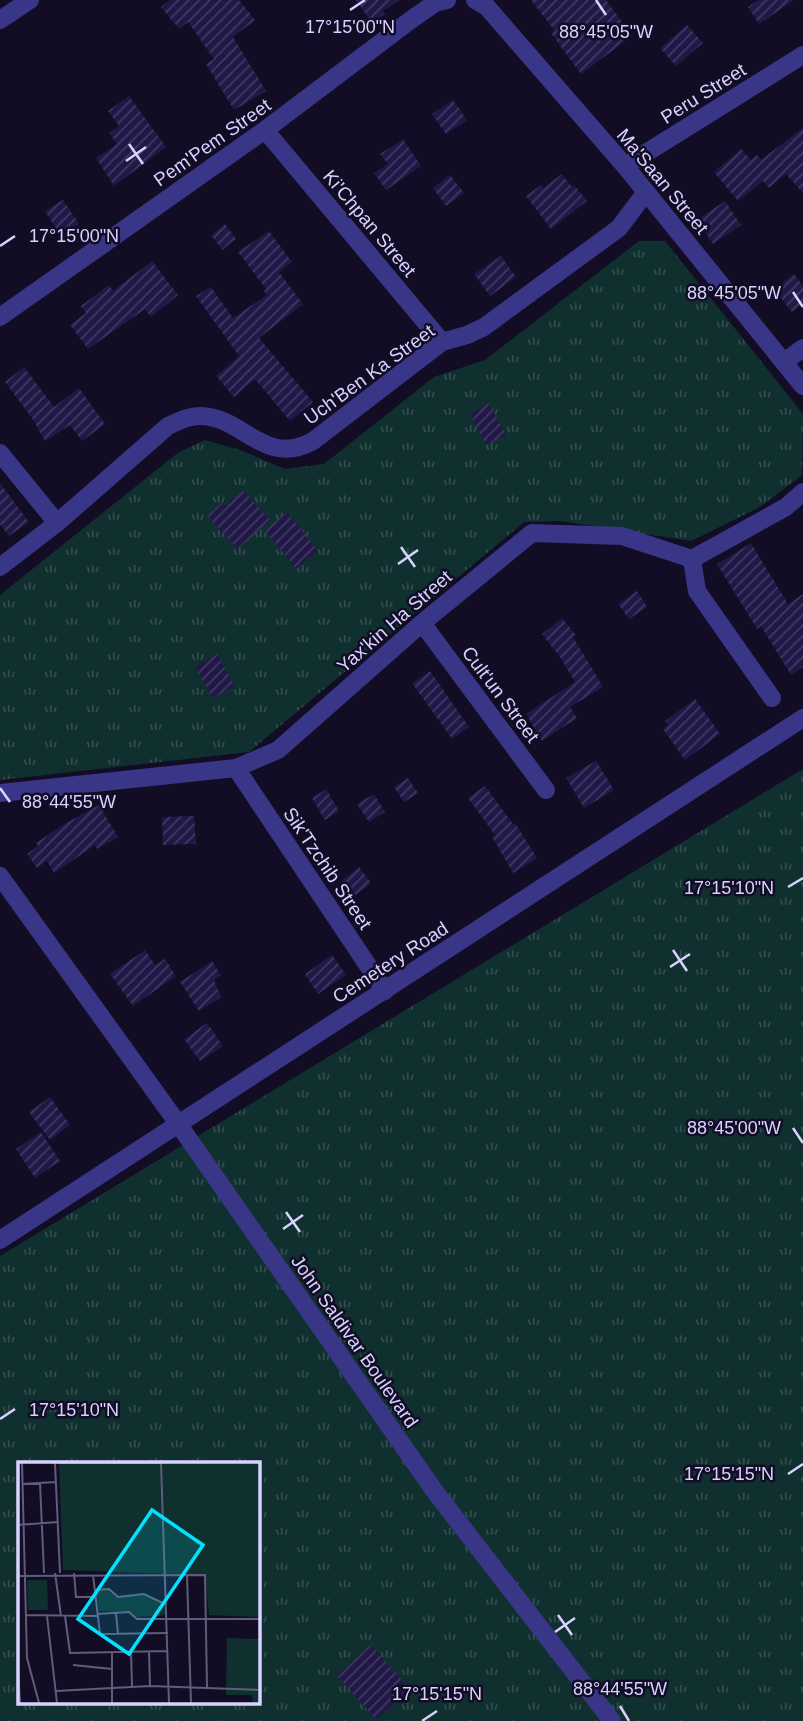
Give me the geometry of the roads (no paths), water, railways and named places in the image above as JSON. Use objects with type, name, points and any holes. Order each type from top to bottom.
[{"type":"street","points":[[0,20],[30,0]]},
{"type":"street","name":"Pem'Pem Street","points":[[0,317],[265,130],[412,19],[435,3],[447,0]]},
{"type":"street","name":"Ma'Saan Street","points":[[481,4],[625,166],[803,386]]},
{"type":"street","name":"Peru Street","points":[[625,166],[803,55]]},
{"type":"street","name":"Ki'Chpan Street","points":[[265,130],[442,342]]},
{"type":"street","name":"Uch'Ben Ka Street","points":[[0,567],[57,523],[168,426],[187,417],[201,415],[216,418],[278,449],[303,446],[442,342],[484,327],[609,235],[625,223],[646,192]]},
{"type":"street","points":[[785,362],[803,348]]},
{"type":"street","points":[[0,453],[57,523]]},
{"type":"street","points":[[772,698],[697,591],[692,559],[786,507],[803,492]]},
{"type":"street","name":"Yax'kin Ha Street","points":[[0,793],[236,768],[278,750],[422,623],[532,533],[622,536],[692,559]]},
{"type":"street","name":"Cult'un Street","points":[[422,623],[546,790]]},
{"type":"street","name":"Cemetery Road","points":[[0,1240],[803,718]]},
{"type":"street","name":"Sik'Tzchib Street","points":[[236,768],[385,991]]},
{"type":"street","name":"John Saldivar Boulevard","points":[[0,876],[179,1125],[436,1493],[612,1721]]}]
